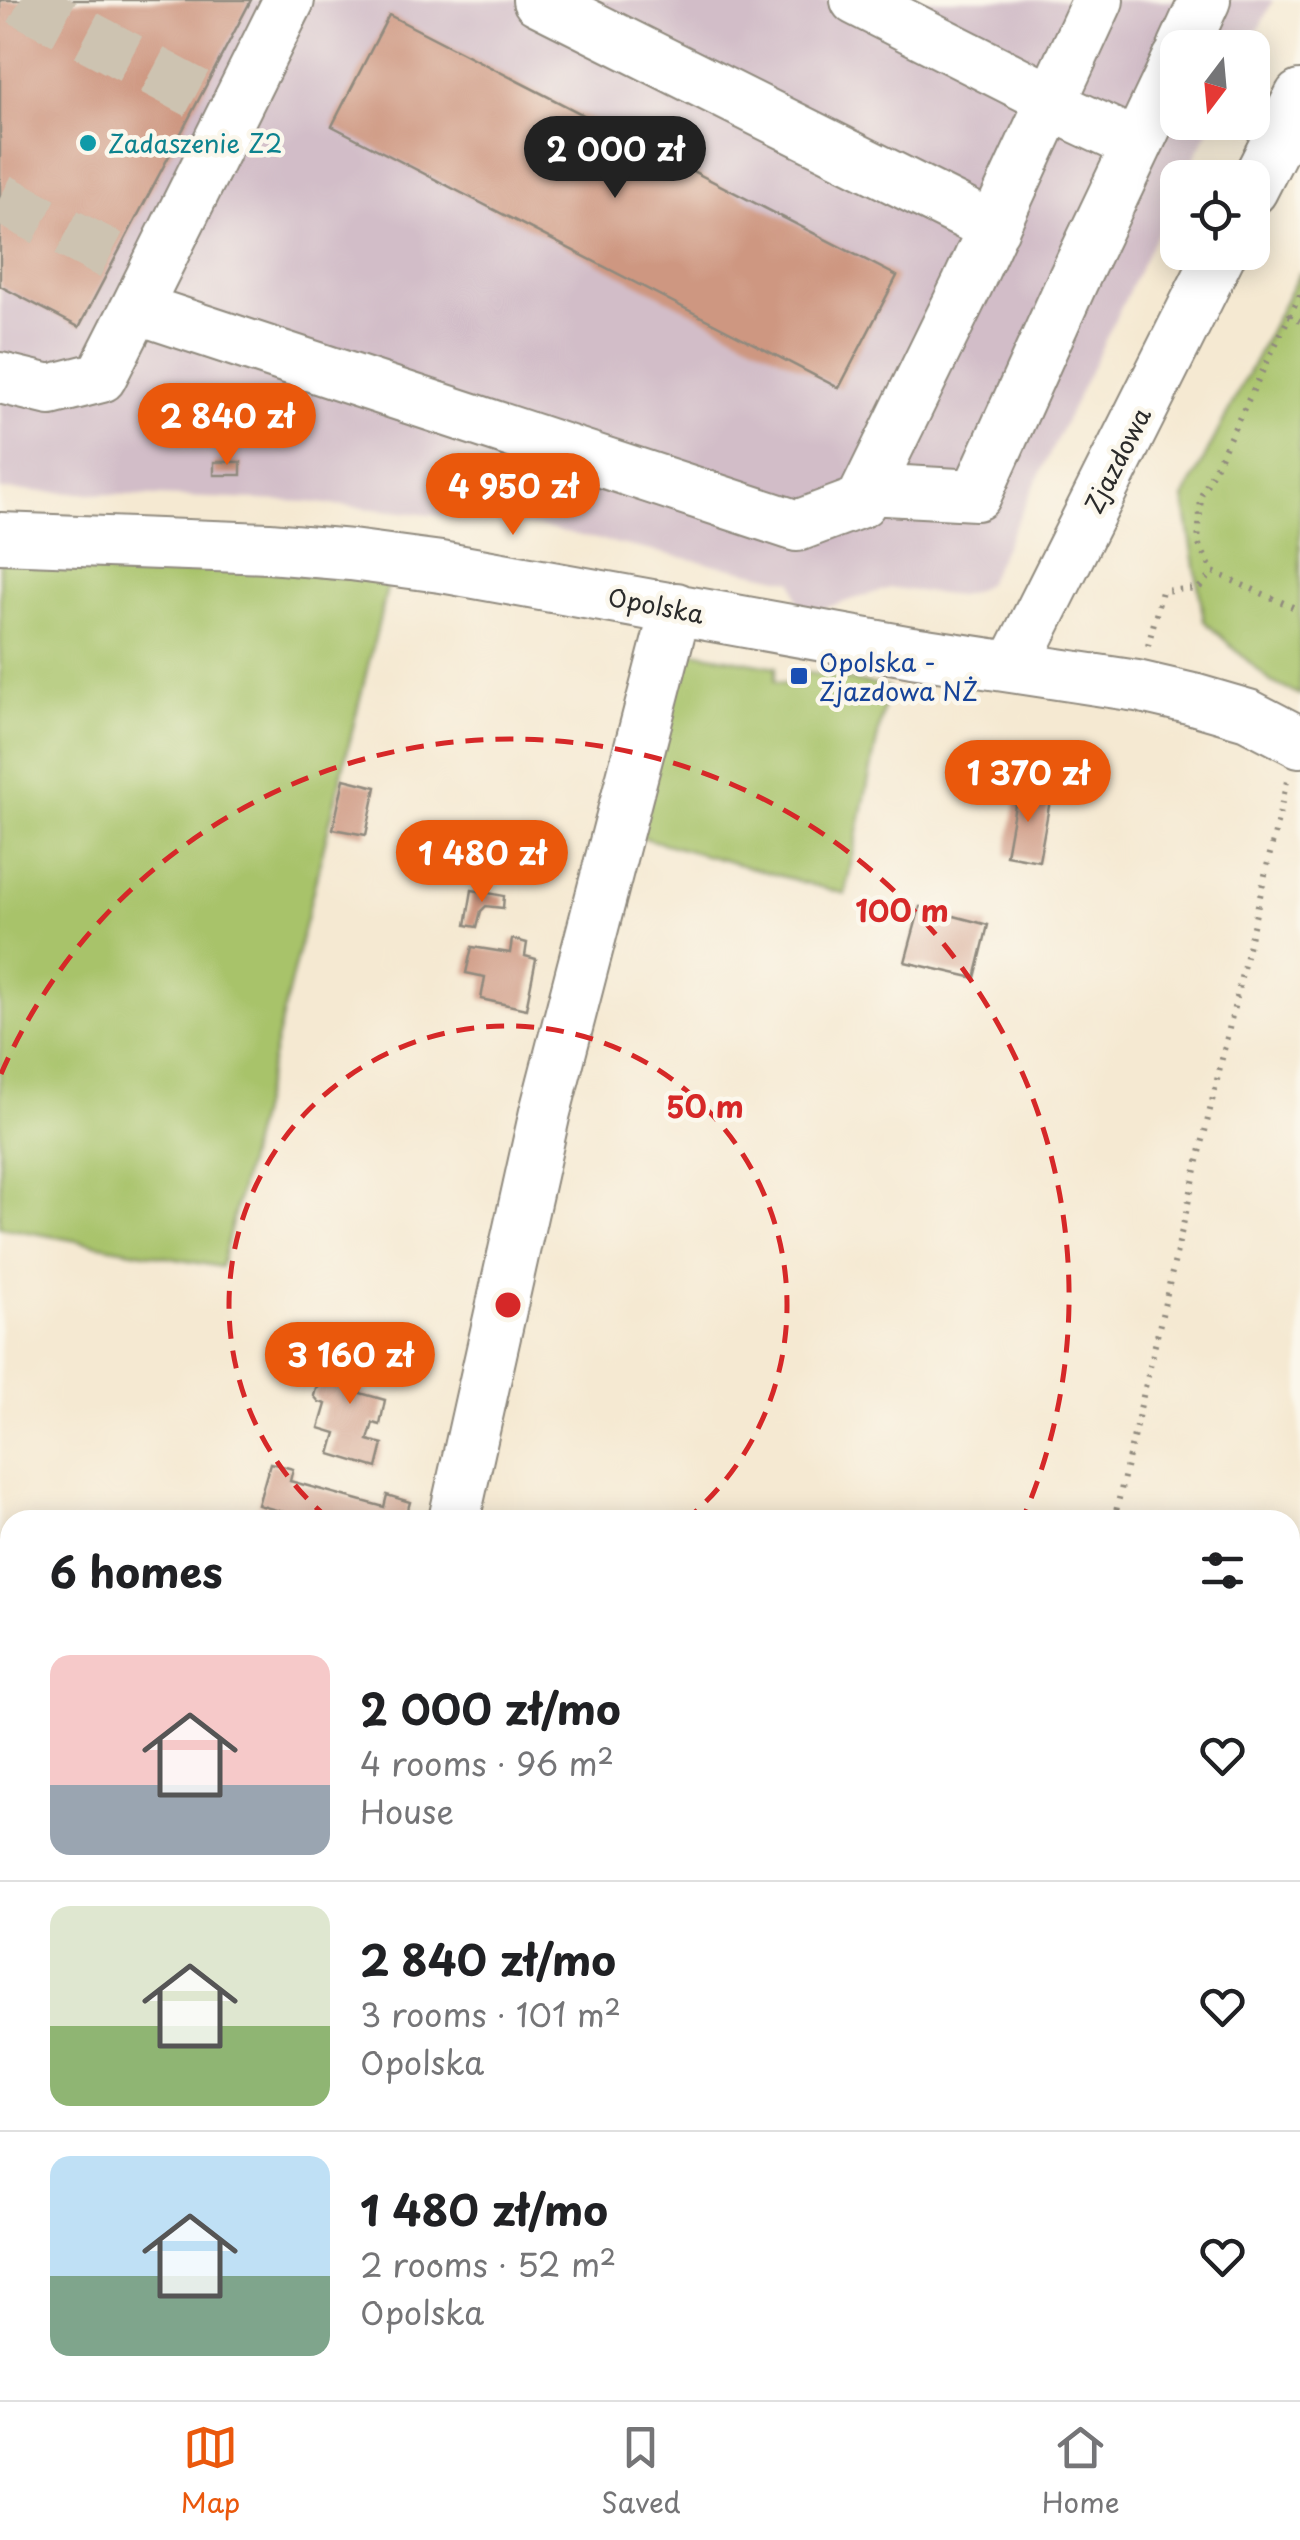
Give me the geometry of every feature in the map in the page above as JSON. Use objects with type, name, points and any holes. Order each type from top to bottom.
[{"type":"street","points":[[0,378],[50,390],[100,377],[289,0]]},
{"type":"street","points":[[538,0],[994,228]]},
{"type":"street","points":[[856,0],[1137,145]]},
{"type":"street","points":[[136,308],[797,526],[861,502],[994,228],[1098,0]]},
{"type":"street","points":[[1192,30],[1206,0]]},
{"type":"street","points":[[1267,160],[1300,96]]},
{"type":"street","points":[[868,489],[976,495],[1160,97]]},
{"type":"street","name":"Zjazdowa","points":[[1013,667],[1212,270]]},
{"type":"street","name":"Opolska","points":[[0,538],[250,548],[442,567],[912,652],[1137,686],[1248,715],[1298,741]]},
{"type":"street","points":[[456,1510],[545,1112],[676,608]]},
{"type":"path","points":[[1300,295],[1201,496],[1198,543],[1213,572],[1300,610]]},
{"type":"path","points":[[1289,316],[1300,320]]},
{"type":"path","points":[[1137,686],[1162,591],[1199,588],[1213,572]]},
{"type":"path","points":[[1116,1510],[1298,741]]},
{"type":"shaded area","points":[[0,0],[1273,0],[1258,30],[1160,30],[1160,140],[1204,140],[1194,160],[1160,160],[1160,227],[987,583],[973,592],[958,596],[890,588],[812,612],[799,610],[793,581],[534,526],[307,502],[0,490]]},
{"type":"green space","points":[[1300,272],[1300,695],[1271,682],[1204,621],[1184,498]]},
{"type":"green space","points":[[0,560],[220,567],[389,580],[221,1267],[0,1227]]},
{"type":"green space","points":[[695,634],[693,652],[776,667],[774,682],[801,687],[804,672],[888,687],[845,894],[622,832]]},
{"type":"building","name":"Zadaszenie Z2","points":[[0,0],[251,0],[79,327],[0,286]]},
{"type":"building","points":[[389,15],[897,276],[839,388],[332,126]]},
{"type":"building","points":[[214,462],[241,462],[241,475],[214,475]]},
{"type":"building","points":[[344,779],[376,787],[366,835],[333,829]]},
{"type":"building","points":[[1018,788],[1051,795],[1039,861],[1006,855]]},
{"type":"building","points":[[472,890],[504,896],[503,908],[486,906],[481,911],[477,927],[466,925]]},
{"type":"building","points":[[920,907],[988,925],[975,978],[905,962]]},
{"type":"building","points":[[512,939],[527,943],[525,956],[536,959],[526,1009],[481,999],[485,977],[466,973],[472,947],[510,953]]},
{"type":"building","points":[[334,1344],[371,1354],[360,1393],[385,1400],[380,1425],[373,1423],[368,1440],[383,1444],[377,1468],[330,1454],[336,1433],[319,1428],[326,1404],[314,1396],[316,1388],[324,1383]]},
{"type":"building","points":[[270,1463],[293,1469],[290,1481],[384,1507],[387,1495],[410,1502],[408,1510],[276,1510],[258,1505]]},
{"type":"tunnel","points":[[20,0],[233,113]]},
{"type":"tunnel","points":[[0,198],[152,277]]},
{"type":"place","name":"Zadaszenie Z2","points":[[88,143]]},
{"type":"place","name":"Opolska - Zjazdowa NŻ","points":[[799,676]]}]
